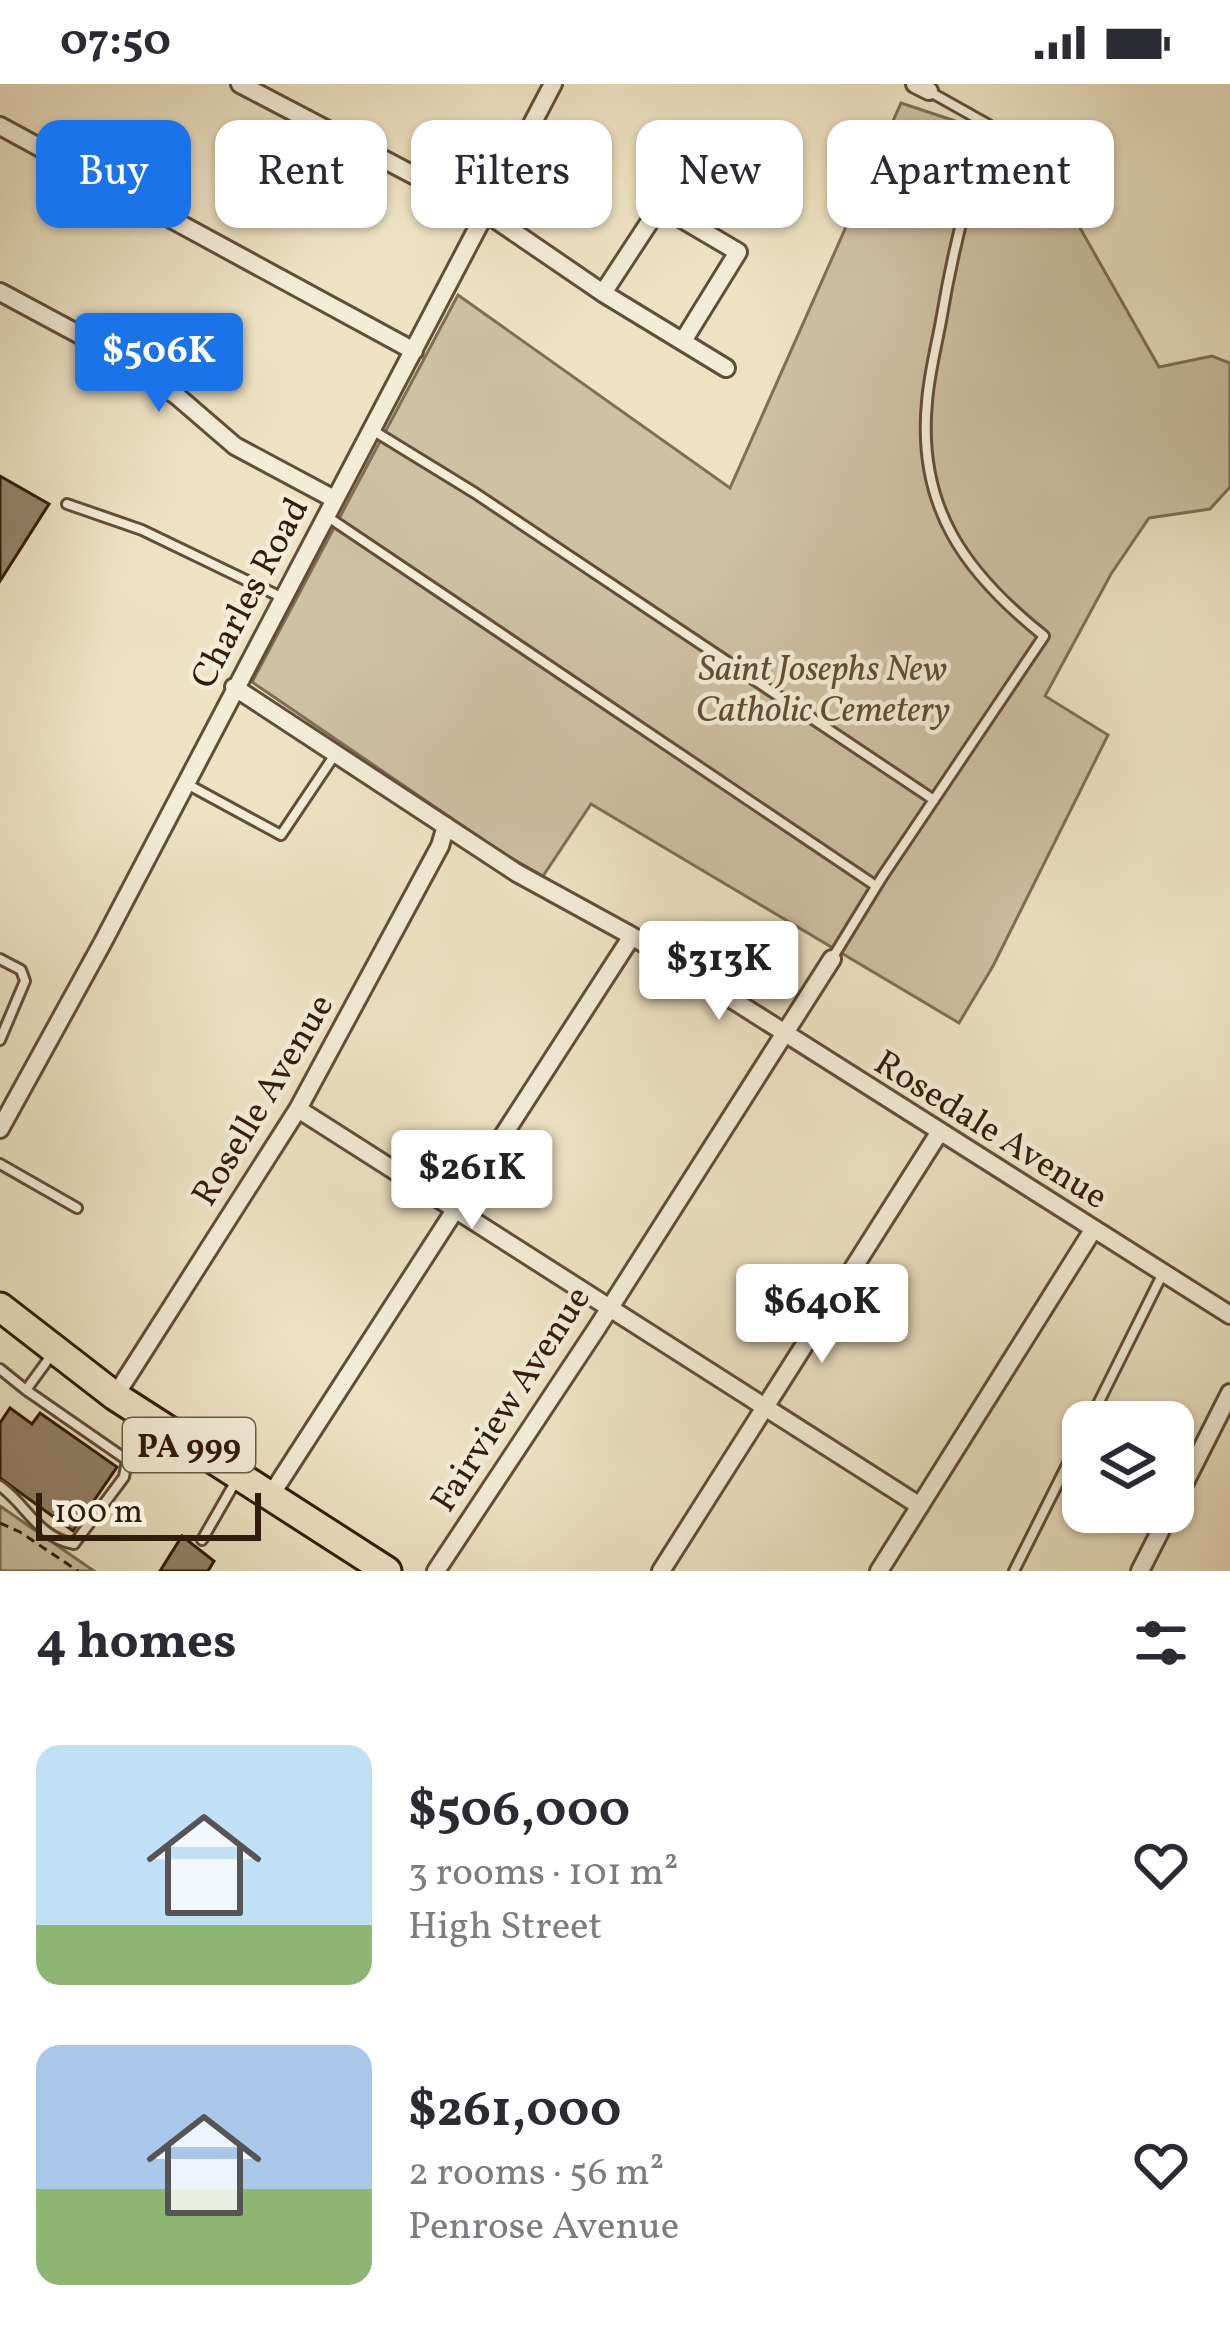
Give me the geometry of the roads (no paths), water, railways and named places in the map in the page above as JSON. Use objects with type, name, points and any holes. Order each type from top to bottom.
[{"type":"main road","name":"PA 999","points":[[0,1307],[115,1396],[386,1571]]},
{"type":"street","points":[[240,84],[411,174]]},
{"type":"street","name":"Charles Road","points":[[534,120],[553,84]]},
{"type":"street","points":[[0,126],[414,351]]},
{"type":"street","points":[[603,293],[660,206],[738,252],[683,341]]},
{"type":"street","name":"Charles Road","points":[[0,1129],[478,228]]},
{"type":"street","points":[[508,228],[726,368]]},
{"type":"street","points":[[0,292],[123,358],[235,446],[330,508]]},
{"type":"street","name":"Rosedale Avenue","points":[[234,687],[517,873],[632,936],[1230,1315]]},
{"type":"street","name":"Roselle Avenue","points":[[115,1396],[298,1109],[440,846],[446,826]]},
{"type":"street","points":[[269,1498],[632,936]]},
{"type":"street","name":"Fairview Avenue","points":[[436,1571],[832,959]]},
{"type":"street","points":[[298,1109],[920,1506]]},
{"type":"street","points":[[661,1571],[939,1133]]},
{"type":"street","points":[[879,1571],[1093,1230]]},
{"type":"street","points":[[1194,1465],[1230,1393]]},
{"type":"street","points":[[1140,1571],[1160,1533]]},
{"type":"lane","points":[[832,959],[1044,636],[996,595],[965,560],[928,473],[926,408],[944,292],[963,206],[989,125],[922,88]]},
{"type":"lane","points":[[372,429],[934,800]]},
{"type":"lane","points":[[67,504],[142,530],[283,598]]},
{"type":"lane","points":[[330,508],[876,886]]},
{"type":"lane","points":[[185,783],[281,835],[336,753]]},
{"type":"lane","points":[[0,1040],[26,981],[21,970],[1,961]]},
{"type":"lane","points":[[0,1164],[77,1208]]},
{"type":"lane","points":[[1100,1401],[1163,1274]]},
{"type":"lane","points":[[26,1390],[55,1351]]},
{"type":"lane","points":[[0,1369],[127,1460],[124,1477],[74,1544],[59,1541],[26,1516],[22,1502],[0,1486]]},
{"type":"lane","points":[[1014,1571],[1062,1475]]},
{"type":"lane","points":[[202,1540],[237,1478]]},
{"type":"park label","name":"Saint Josephs New Catholic Cemetery","points":[[823,688]]}]
